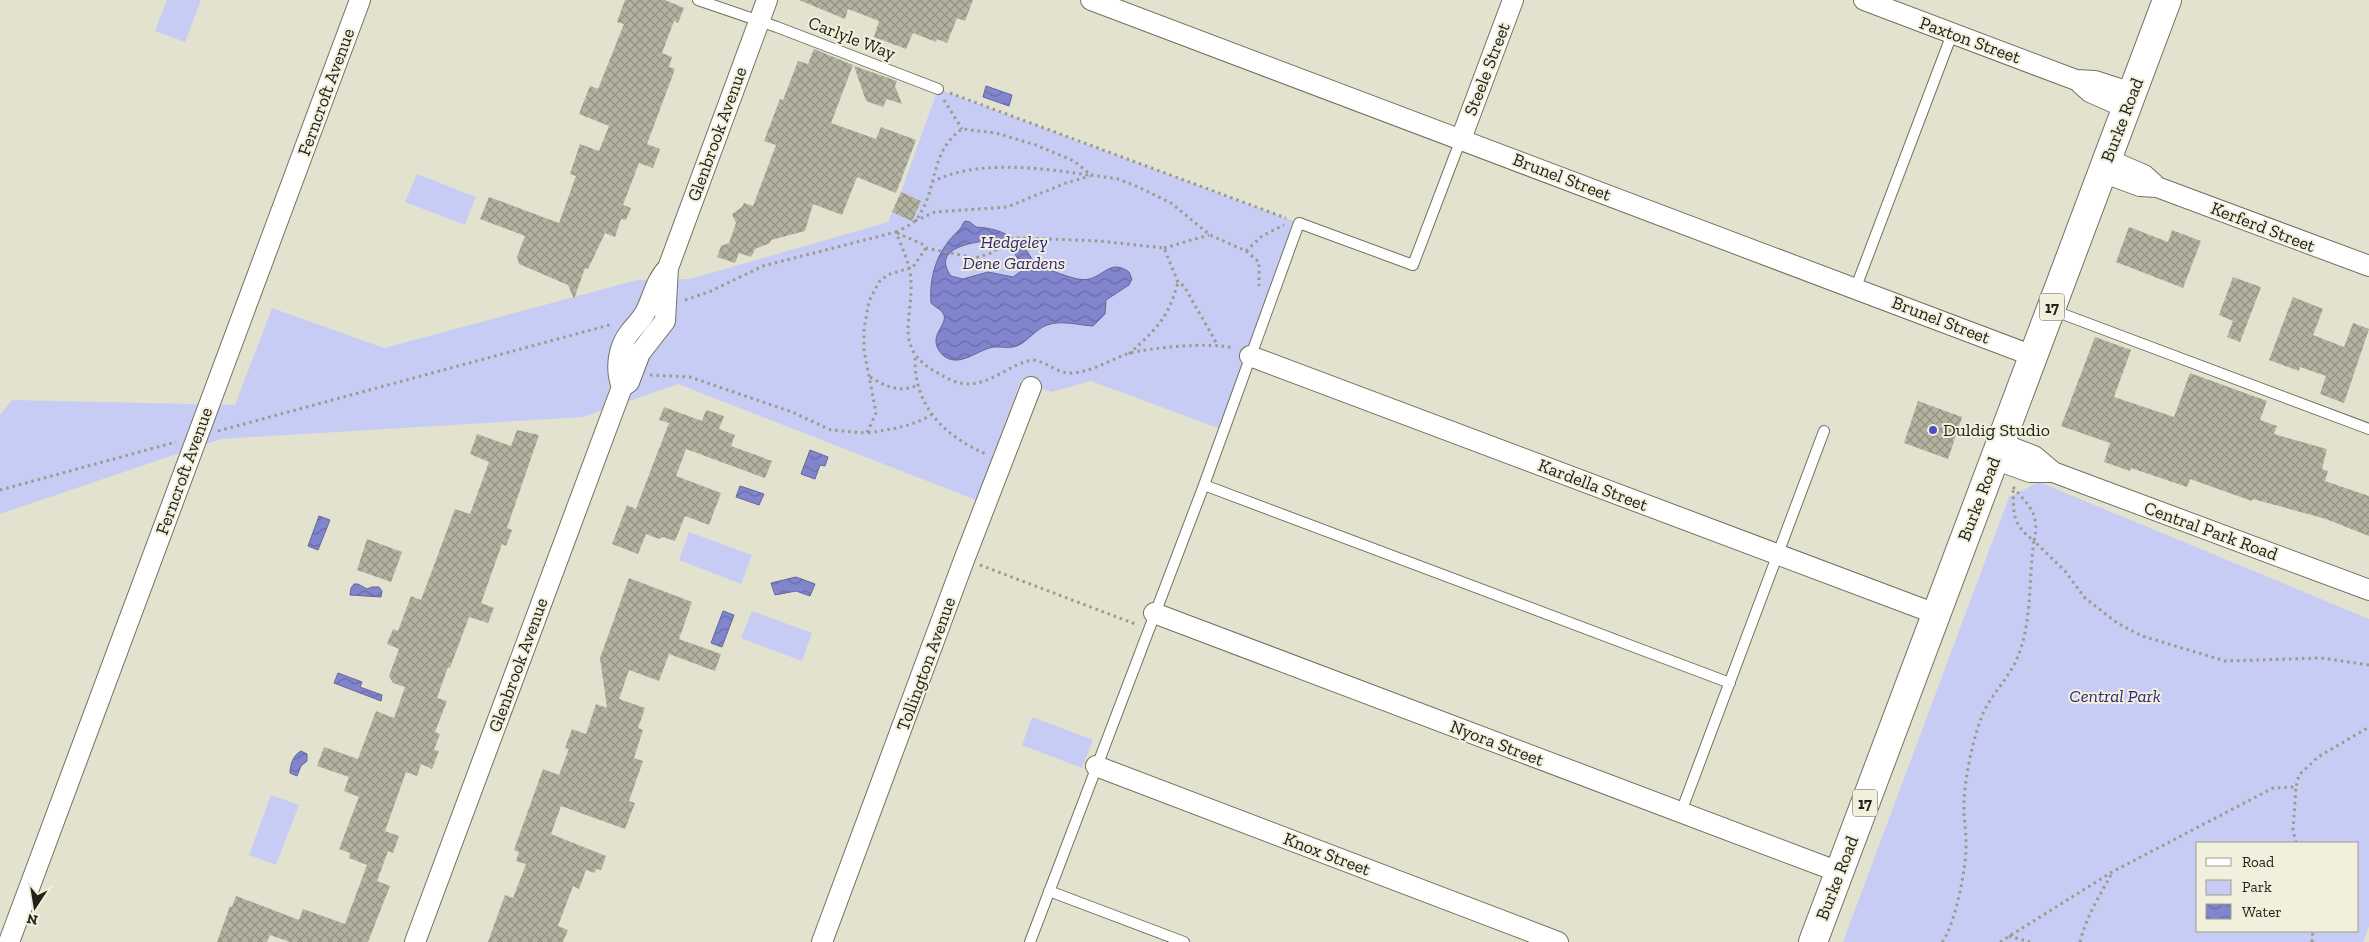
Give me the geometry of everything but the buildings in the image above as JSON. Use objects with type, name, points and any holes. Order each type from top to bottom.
[{"type":"main road","name":"Burke Road","points":[[1813,942],[2167,0]]},
{"type":"street","name":"Ferncroft Avenue","points":[[9,942],[360,0]]},
{"type":"street","name":"Glenbrook Avenue","points":[[415,942],[622,387],[629,382],[640,353],[666,321],[668,268],[767,0]]},
{"type":"street","name":"Brunel Street","points":[[1091,0],[1856,287],[2033,356]]},
{"type":"street","name":"Steele Street","points":[[1461,139],[1513,0]]},
{"type":"street","name":"Paxton Street","points":[[1864,0],[2076,80],[2094,81],[2129,101]]},
{"type":"street","name":"Kerferd Street","points":[[2104,166],[2144,175],[2157,187],[2369,266]]},
{"type":"street","name":"Kardella Street","points":[[1250,356],[1936,614]]},
{"type":"street","name":"Tollington Avenue","points":[[822,942],[964,560],[1031,387]]},
{"type":"street","name":"Central Park Road","points":[[1997,451],[2034,456],[2053,472],[2369,590]]},
{"type":"street","name":"Nyora Street","points":[[1151,621],[1681,812],[1839,872]]},
{"type":"street","name":"Knox Street","points":[[1096,766],[1558,942]]},
{"type":"lane","name":"Carlyle Way","points":[[698,0],[938,88]]},
{"type":"lane","points":[[1856,287],[1952,34]]},
{"type":"lane","points":[[1030,942],[1204,485],[1299,223],[1412,265],[1461,139]]},
{"type":"lane","points":[[2051,309],[2369,429]]},
{"type":"lane","points":[[1681,812],[1824,430]]},
{"type":"lane","points":[[1204,485],[1730,683]]},
{"type":"lane","points":[[1049,891],[1184,942]]},
{"type":"path","points":[[938,88],[962,129]]},
{"type":"path","points":[[938,88],[1299,223]]},
{"type":"path","points":[[915,221],[932,182],[942,150],[950,137],[962,129],[996,133],[1036,144],[1074,161],[1091,175]]},
{"type":"path","points":[[932,182],[950,173],[1036,167],[1118,179],[1171,204],[1210,235],[1246,251],[1259,262],[1261,281],[1259,288]]},
{"type":"path","points":[[682,301],[711,291],[763,266],[896,232],[934,212],[1007,207],[1091,175]]},
{"type":"path","points":[[1246,251],[1271,231],[1282,226],[1299,223]]},
{"type":"path","points":[[896,232],[922,244],[926,248],[975,258],[991,254],[1014,238],[1099,241],[1164,248],[1210,235]]},
{"type":"path","points":[[896,232],[908,267],[911,291],[908,340],[916,357],[918,385],[931,415],[944,430],[960,441],[1002,462]]},
{"type":"path","points":[[867,433],[876,413],[864,350],[864,329],[869,301],[879,282],[887,276],[914,266],[926,248]]},
{"type":"path","points":[[1164,248],[1178,282],[1184,286],[1217,344]]},
{"type":"path","points":[[1129,354],[1166,316],[1171,307],[1178,282]]},
{"type":"path","points":[[227,428],[617,323]]},
{"type":"path","points":[[916,357],[946,378],[969,384],[997,375],[1028,361],[1038,361],[1057,371],[1075,373],[1129,354],[1217,344],[1237,349],[1250,356]]},
{"type":"path","points":[[646,374],[690,377],[792,412],[831,430],[867,433],[904,428],[916,424],[931,415]]},
{"type":"path","points":[[870,377],[888,388],[900,390],[918,385]]},
{"type":"path","points":[[0,490],[168,444]]},
{"type":"path","points":[[1942,942],[1947,936],[1957,902],[1962,874],[1966,845],[1964,802],[1974,745],[1982,715],[2016,661],[2030,600],[2029,570],[2034,541],[2037,526],[2033,511],[2013,487],[2014,515],[2020,530],[2034,541],[2065,571],[2085,598],[2118,623],[2142,636],[2225,660],[2321,658],[2369,665]]},
{"type":"path","points":[[964,560],[1151,621]]},
{"type":"path","points":[[2296,842],[2293,830],[2298,775],[2318,757],[2369,727]]},
{"type":"path","points":[[2000,942],[2112,872],[2273,788],[2296,787]]},
{"type":"path","points":[[2080,942],[2093,907],[2112,872]]},
{"type":"path","points":[[2009,936],[2030,942]]},
{"type":"green space","points":[[167,0],[201,0],[185,42],[155,31]]},
{"type":"green space","name":"Hedgeley Dene Gardens","points":[[938,89],[1299,223],[1223,430],[1091,381],[1051,392],[1021,380],[976,500],[678,384],[583,417],[221,439],[0,514],[0,415],[12,400],[235,405],[272,308],[384,348],[637,280],[690,279],[888,222],[901,192]]},
{"type":"green space","points":[[417,174],[476,197],[465,225],[405,202]]},
{"type":"green space","name":"Central Park","points":[[2039,482],[2369,619],[2369,926],[2363,942],[1843,942],[2009,497]]},
{"type":"green space","points":[[689,532],[752,555],[741,584],[679,560]]},
{"type":"green space","points":[[752,611],[812,633],[802,661],[741,638]]},
{"type":"green space","points":[[1032,717],[1093,740],[1082,768],[1022,745]]},
{"type":"green space","points":[[271,795],[299,805],[276,865],[249,855]]},
{"type":"water","points":[[986,86],[1012,95],[1009,106],[983,97]]},
{"type":"water","points":[[965,221],[970,222],[976,227],[996,230],[1007,235],[1024,247],[1035,262],[1062,274],[1078,279],[1086,279],[1093,278],[1115,267],[1129,272],[1132,279],[1129,285],[1106,300],[1105,314],[1093,326],[1064,323],[1047,325],[1016,346],[993,347],[964,359],[951,360],[940,352],[937,346],[937,335],[944,322],[944,317],[942,311],[931,303],[933,272],[945,245]],"holes":[[[993,240],[1012,249],[1024,269],[1013,277],[988,272],[963,279],[951,276],[946,266],[946,258],[950,252],[976,242]]]},
{"type":"water","points":[[810,450],[828,457],[825,466],[820,465],[815,479],[801,474]]},
{"type":"water","points":[[740,486],[764,494],[759,505],[736,497]]},
{"type":"water","points":[[319,516],[330,520],[318,550],[308,546]]},
{"type":"water","points":[[796,577],[815,584],[810,596],[796,591],[775,595],[771,583]]},
{"type":"water","points":[[354,584],[367,589],[379,587],[382,591],[381,597],[350,595]]},
{"type":"water","points":[[723,611],[734,615],[722,647],[711,643]]},
{"type":"water","points":[[338,673],[362,682],[360,687],[382,695],[381,701],[334,683]]},
{"type":"water","points":[[301,751],[307,754],[307,761],[301,766],[297,776],[290,773],[292,760]]},
{"type":"place","name":"Duldig Studio","points":[[1933,430]]}]
